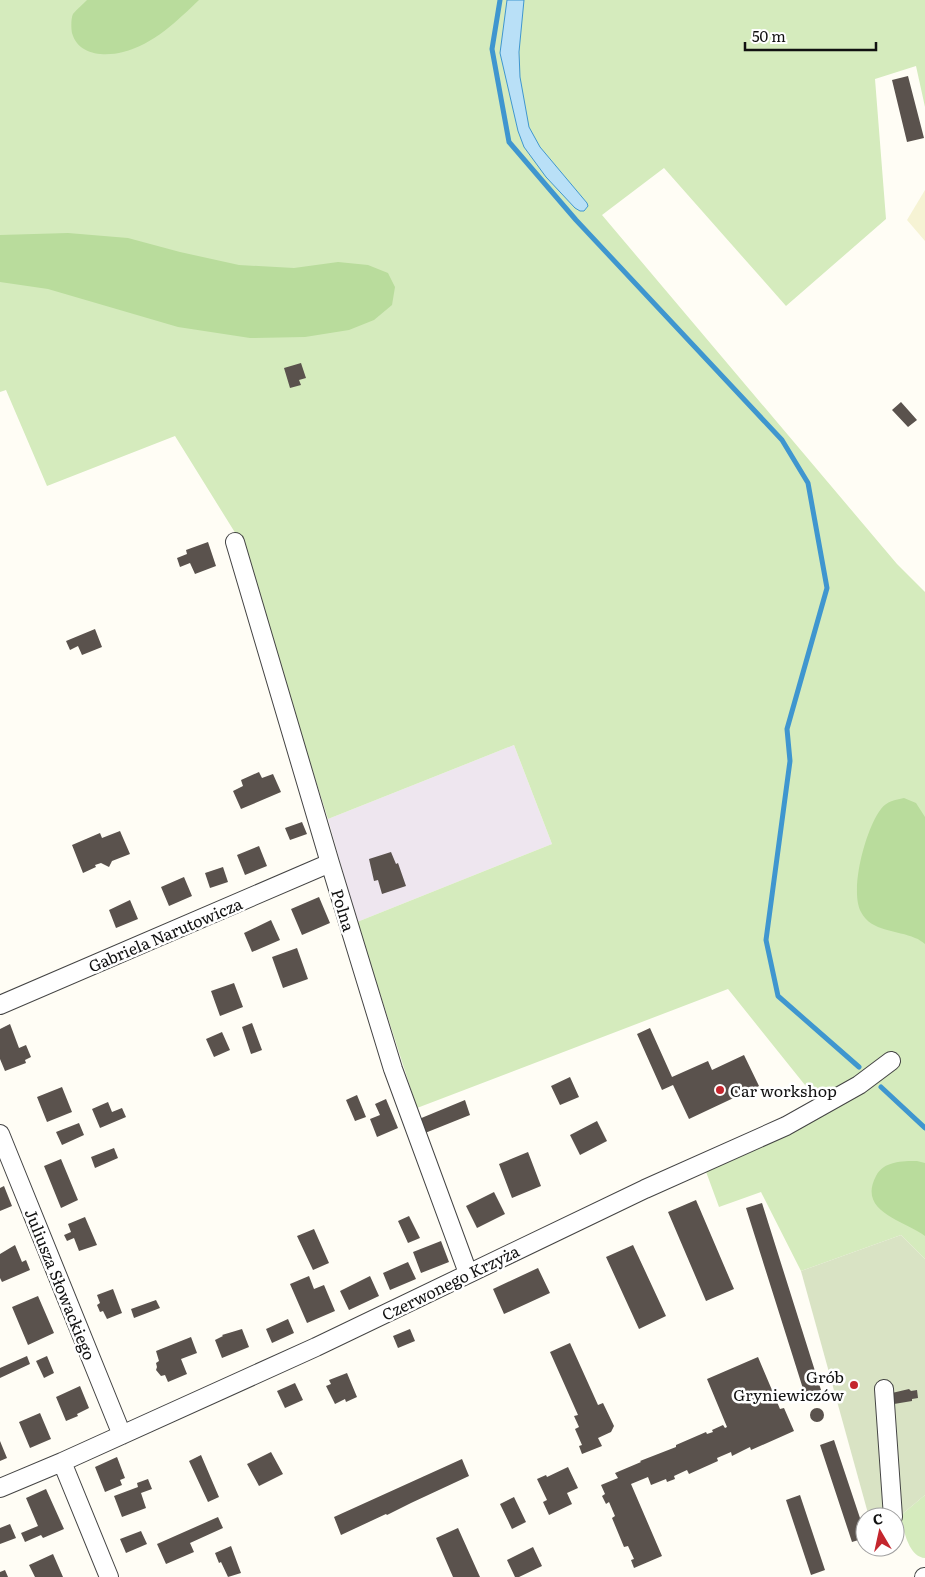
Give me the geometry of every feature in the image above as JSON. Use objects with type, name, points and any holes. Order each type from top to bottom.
[{"type":"street","name":"Polna","points":[[236,542],[330,863],[393,1069],[468,1273]]},
{"type":"street","name":"Gabriela Narutowicza","points":[[0,1005],[330,863]]},
{"type":"street","name":"Czerwonego Krzyża","points":[[0,1488],[62,1462],[316,1346],[694,1167],[786,1126],[859,1085],[891,1061]]},
{"type":"street","name":"Juliusza Słowackiego","points":[[0,1134],[122,1435]]},
{"type":"street","points":[[884,1389],[894,1507]]},
{"type":"street","points":[[62,1462],[109,1577]]},
{"type":"shaded area","points":[[925,190],[925,241],[907,220]]},
{"type":"shaded area","points":[[514,745],[552,844],[357,922],[328,819]]},
{"type":"green space","points":[[0,0],[925,0],[925,107],[916,66],[875,79],[886,219],[786,306],[664,168],[602,215],[897,564],[925,592],[925,1259],[901,1235],[801,1271],[761,1192],[719,1207],[705,1169],[825,1110],[728,989],[417,1108],[357,922],[552,844],[514,745],[328,819],[239,539],[175,436],[47,486],[6,390],[0,392]]},
{"type":"green space","points":[[87,0],[199,0],[174,23],[145,44],[116,54],[100,54],[93,53],[80,46],[72,33],[71,23],[73,14]]},
{"type":"green space","points":[[68,233],[128,238],[239,265],[294,268],[338,262],[368,265],[388,273],[395,287],[392,305],[374,320],[349,330],[305,337],[250,338],[178,327],[48,289],[0,282],[0,235]]},
{"type":"green space","points":[[904,798],[916,803],[925,817],[925,944],[916,938],[885,930],[871,923],[865,919],[858,902],[857,889],[861,859],[875,818],[883,806],[891,801]]},
{"type":"green space","points":[[917,1161],[925,1163],[925,1236],[886,1214],[878,1207],[873,1198],[872,1188],[879,1171],[894,1163]]},
{"type":"green space","points":[[901,1235],[925,1259],[925,1495],[905,1512],[905,1507],[866,1507],[801,1271]]},
{"type":"green space","points":[[925,1495],[925,1558],[914,1553],[905,1535],[905,1512]]},
{"type":"water","points":[[507,0],[524,0],[519,52],[520,77],[529,127],[540,147],[587,203],[588,206],[584,211],[575,208],[546,177],[524,147],[518,131],[500,53]]},
{"type":"building","points":[[908,76],[924,138],[907,142],[892,80]]},
{"type":"building","points":[[301,363],[306,378],[299,380],[301,385],[290,388],[284,368]]},
{"type":"building","points":[[901,402],[917,420],[908,427],[892,410]]},
{"type":"building","points":[[208,542],[216,566],[195,574],[190,563],[180,567],[177,558],[187,554],[186,550]]},
{"type":"building","points":[[95,629],[102,647],[82,655],[78,646],[70,650],[66,641]]},
{"type":"building","points":[[259,772],[262,778],[273,774],[281,792],[241,809],[233,791],[243,786],[241,780]]},
{"type":"building","points":[[302,822],[307,834],[290,840],[285,828]]},
{"type":"building","points":[[120,831],[130,854],[112,861],[109,867],[101,863],[83,873],[72,845],[100,833],[102,838]]},
{"type":"building","points":[[259,846],[267,866],[245,875],[237,855]]},
{"type":"building","points":[[391,852],[396,864],[398,863],[406,886],[382,894],[378,880],[374,881],[369,859]]},
{"type":"building","points":[[223,867],[228,882],[210,888],[205,873]]},
{"type":"building","points":[[184,877],[192,896],[169,906],[161,887]]},
{"type":"building","points":[[319,897],[330,923],[302,935],[291,909]]},
{"type":"building","points":[[130,900],[138,919],[116,928],[109,910]]},
{"type":"building","points":[[271,920],[280,940],[252,952],[244,933]]},
{"type":"building","points":[[297,948],[308,979],[283,988],[272,957]]},
{"type":"building","points":[[234,983],[243,1007],[220,1016],[211,991]]},
{"type":"building","points":[[252,1023],[262,1050],[251,1054],[242,1027]]},
{"type":"building","points":[[10,1024],[19,1048],[26,1045],[31,1057],[25,1060],[26,1063],[5,1071],[0,1059],[0,1029]]},
{"type":"building","points":[[650,1028],[672,1077],[708,1061],[712,1070],[744,1055],[759,1086],[689,1119],[673,1085],[662,1090],[637,1034]]},
{"type":"building","points":[[222,1032],[230,1050],[214,1057],[206,1039]]},
{"type":"building","points":[[570,1077],[579,1097],[560,1105],[551,1086]]},
{"type":"building","points":[[62,1087],[72,1112],[47,1122],[37,1097]]},
{"type":"building","points":[[357,1095],[366,1117],[355,1121],[346,1100]]},
{"type":"building","points":[[386,1099],[398,1128],[377,1137],[370,1119],[380,1115],[375,1104]]},
{"type":"building","points":[[465,1100],[470,1115],[425,1133],[419,1119]]},
{"type":"building","points":[[108,1102],[112,1112],[122,1108],[126,1117],[100,1128],[92,1109]]},
{"type":"building","points":[[597,1121],[607,1141],[580,1155],[570,1135]]},
{"type":"building","points":[[79,1123],[84,1135],[62,1145],[56,1132]]},
{"type":"building","points":[[114,1148],[118,1158],[95,1168],[91,1157]]},
{"type":"building","points":[[528,1152],[541,1186],[512,1198],[499,1164]]},
{"type":"building","points":[[61,1159],[78,1200],[61,1208],[44,1166]]},
{"type":"building","points":[[4,1186],[12,1206],[0,1211],[0,1188]]},
{"type":"building","points":[[494,1192],[505,1214],[477,1228],[466,1206]]},
{"type":"building","points":[[696,1200],[734,1289],[706,1301],[668,1212]]},
{"type":"building","points":[[762,1203],[821,1390],[805,1395],[746,1208]]},
{"type":"building","points":[[409,1216],[420,1238],[408,1243],[398,1221]]},
{"type":"building","points":[[85,1217],[97,1245],[79,1251],[74,1238],[67,1241],[64,1235],[71,1232],[68,1224]]},
{"type":"building","points":[[314,1229],[329,1263],[313,1270],[297,1236]]},
{"type":"building","points":[[441,1241],[449,1262],[421,1273],[413,1252]]},
{"type":"building","points":[[15,1245],[22,1262],[26,1260],[30,1270],[2,1282],[0,1278],[0,1254]]},
{"type":"building","points":[[633,1245],[666,1316],[639,1329],[606,1257]]},
{"type":"building","points":[[408,1262],[416,1279],[390,1290],[383,1273]]},
{"type":"building","points":[[538,1268],[550,1293],[504,1314],[493,1289]]},
{"type":"building","points":[[309,1276],[314,1289],[324,1285],[335,1311],[307,1323],[290,1284]]},
{"type":"building","points":[[370,1276],[379,1296],[349,1310],[340,1291]]},
{"type":"building","points":[[113,1289],[122,1313],[107,1319],[103,1311],[100,1312],[97,1305],[100,1303],[97,1295]]},
{"type":"building","points":[[38,1296],[54,1333],[28,1345],[12,1307]]},
{"type":"building","points":[[156,1300],[160,1308],[134,1318],[131,1309]]},
{"type":"building","points":[[288,1319],[294,1333],[272,1343],[266,1329]]},
{"type":"building","points":[[242,1329],[249,1347],[222,1358],[215,1340],[222,1335]]},
{"type":"building","points":[[410,1329],[415,1341],[398,1348],[393,1336]]},
{"type":"building","points":[[191,1337],[197,1353],[181,1359],[187,1374],[168,1382],[165,1375],[161,1376],[156,1370],[156,1363],[159,1361],[156,1351]]},
{"type":"building","points":[[570,1343],[598,1405],[603,1403],[614,1426],[611,1432],[598,1438],[602,1446],[582,1454],[579,1446],[582,1445],[575,1429],[579,1427],[574,1416],[578,1415],[550,1352]]},
{"type":"building","points":[[27,1356],[30,1364],[0,1378],[0,1368]]},
{"type":"building","points":[[47,1356],[54,1373],[44,1378],[36,1361]]},
{"type":"building","points":[[758,1357],[780,1409],[784,1408],[794,1431],[751,1450],[750,1447],[732,1456],[731,1452],[717,1458],[718,1461],[689,1474],[687,1470],[674,1476],[675,1479],[667,1482],[666,1479],[651,1485],[648,1477],[631,1484],[662,1556],[634,1568],[631,1560],[634,1559],[628,1546],[624,1547],[612,1518],[615,1516],[609,1502],[606,1504],[602,1496],[605,1494],[601,1485],[618,1478],[615,1473],[640,1461],[676,1447],[676,1445],[706,1432],[707,1434],[713,1432],[712,1430],[723,1425],[725,1428],[727,1427],[707,1379]]},
{"type":"building","points":[[347,1373],[357,1397],[346,1402],[345,1399],[335,1404],[326,1386],[331,1384],[329,1380]]},
{"type":"building","points":[[295,1383],[303,1400],[285,1408],[277,1391]]},
{"type":"building","points":[[80,1386],[89,1408],[77,1414],[78,1416],[66,1421],[56,1397]]},
{"type":"building","points":[[909,1389],[911,1391],[917,1390],[918,1398],[894,1404],[892,1393]]},
{"type":"building","points":[[814,1408],[820,1408],[824,1415],[820,1422],[814,1422],[810,1418],[810,1412]]},
{"type":"building","points":[[40,1413],[51,1439],[30,1448],[19,1422]]},
{"type":"building","points":[[834,1440],[856,1507],[855,1541],[852,1542],[820,1445]]},
{"type":"building","points":[[0,1441],[7,1458],[0,1461]]},
{"type":"building","points":[[271,1452],[283,1474],[259,1486],[247,1464]]},
{"type":"building","points":[[201,1455],[219,1497],[208,1502],[189,1461]]},
{"type":"building","points":[[117,1457],[125,1478],[120,1480],[122,1485],[105,1492],[95,1467]]},
{"type":"building","points":[[462,1459],[469,1476],[341,1535],[334,1517]]},
{"type":"building","points":[[568,1467],[578,1488],[567,1493],[572,1504],[549,1515],[543,1502],[547,1500],[537,1479],[546,1475],[547,1477]]},
{"type":"building","points":[[148,1479],[152,1489],[141,1493],[146,1508],[122,1517],[114,1496],[138,1487],[137,1483]]},
{"type":"building","points":[[46,1489],[64,1529],[43,1538],[41,1535],[25,1542],[21,1533],[38,1526],[26,1498]]},
{"type":"building","points":[[800,1495],[825,1570],[811,1575],[786,1500]]},
{"type":"building","points":[[514,1497],[526,1522],[512,1529],[500,1504]]},
{"type":"building","points":[[218,1517],[223,1528],[190,1543],[194,1552],[166,1564],[157,1544]]},
{"type":"building","points":[[10,1524],[16,1538],[0,1544],[0,1528]]},
{"type":"building","points":[[458,1528],[480,1577],[453,1577],[436,1538]]},
{"type":"building","points":[[141,1531],[147,1544],[126,1553],[120,1539]]},
{"type":"building","points":[[231,1546],[241,1573],[228,1577],[215,1553]]},
{"type":"building","points":[[533,1547],[542,1566],[519,1577],[515,1577],[507,1560]]},
{"type":"building","points":[[53,1554],[63,1577],[35,1577],[29,1565]]},
{"type":"building","points":[[5,1570],[8,1577],[0,1577],[0,1572]]},
{"type":"waterway","points":[[500,0],[492,49],[509,142],[576,220],[782,440],[808,483],[827,588],[787,729],[790,761],[766,940],[778,996],[859,1067]]},
{"type":"waterway","points":[[881,1087],[925,1128]]},
{"type":"place","name":"Car workshop","points":[[720,1090]]},
{"type":"place","name":"Grób Gryniewiczów","points":[[854,1385]]}]
